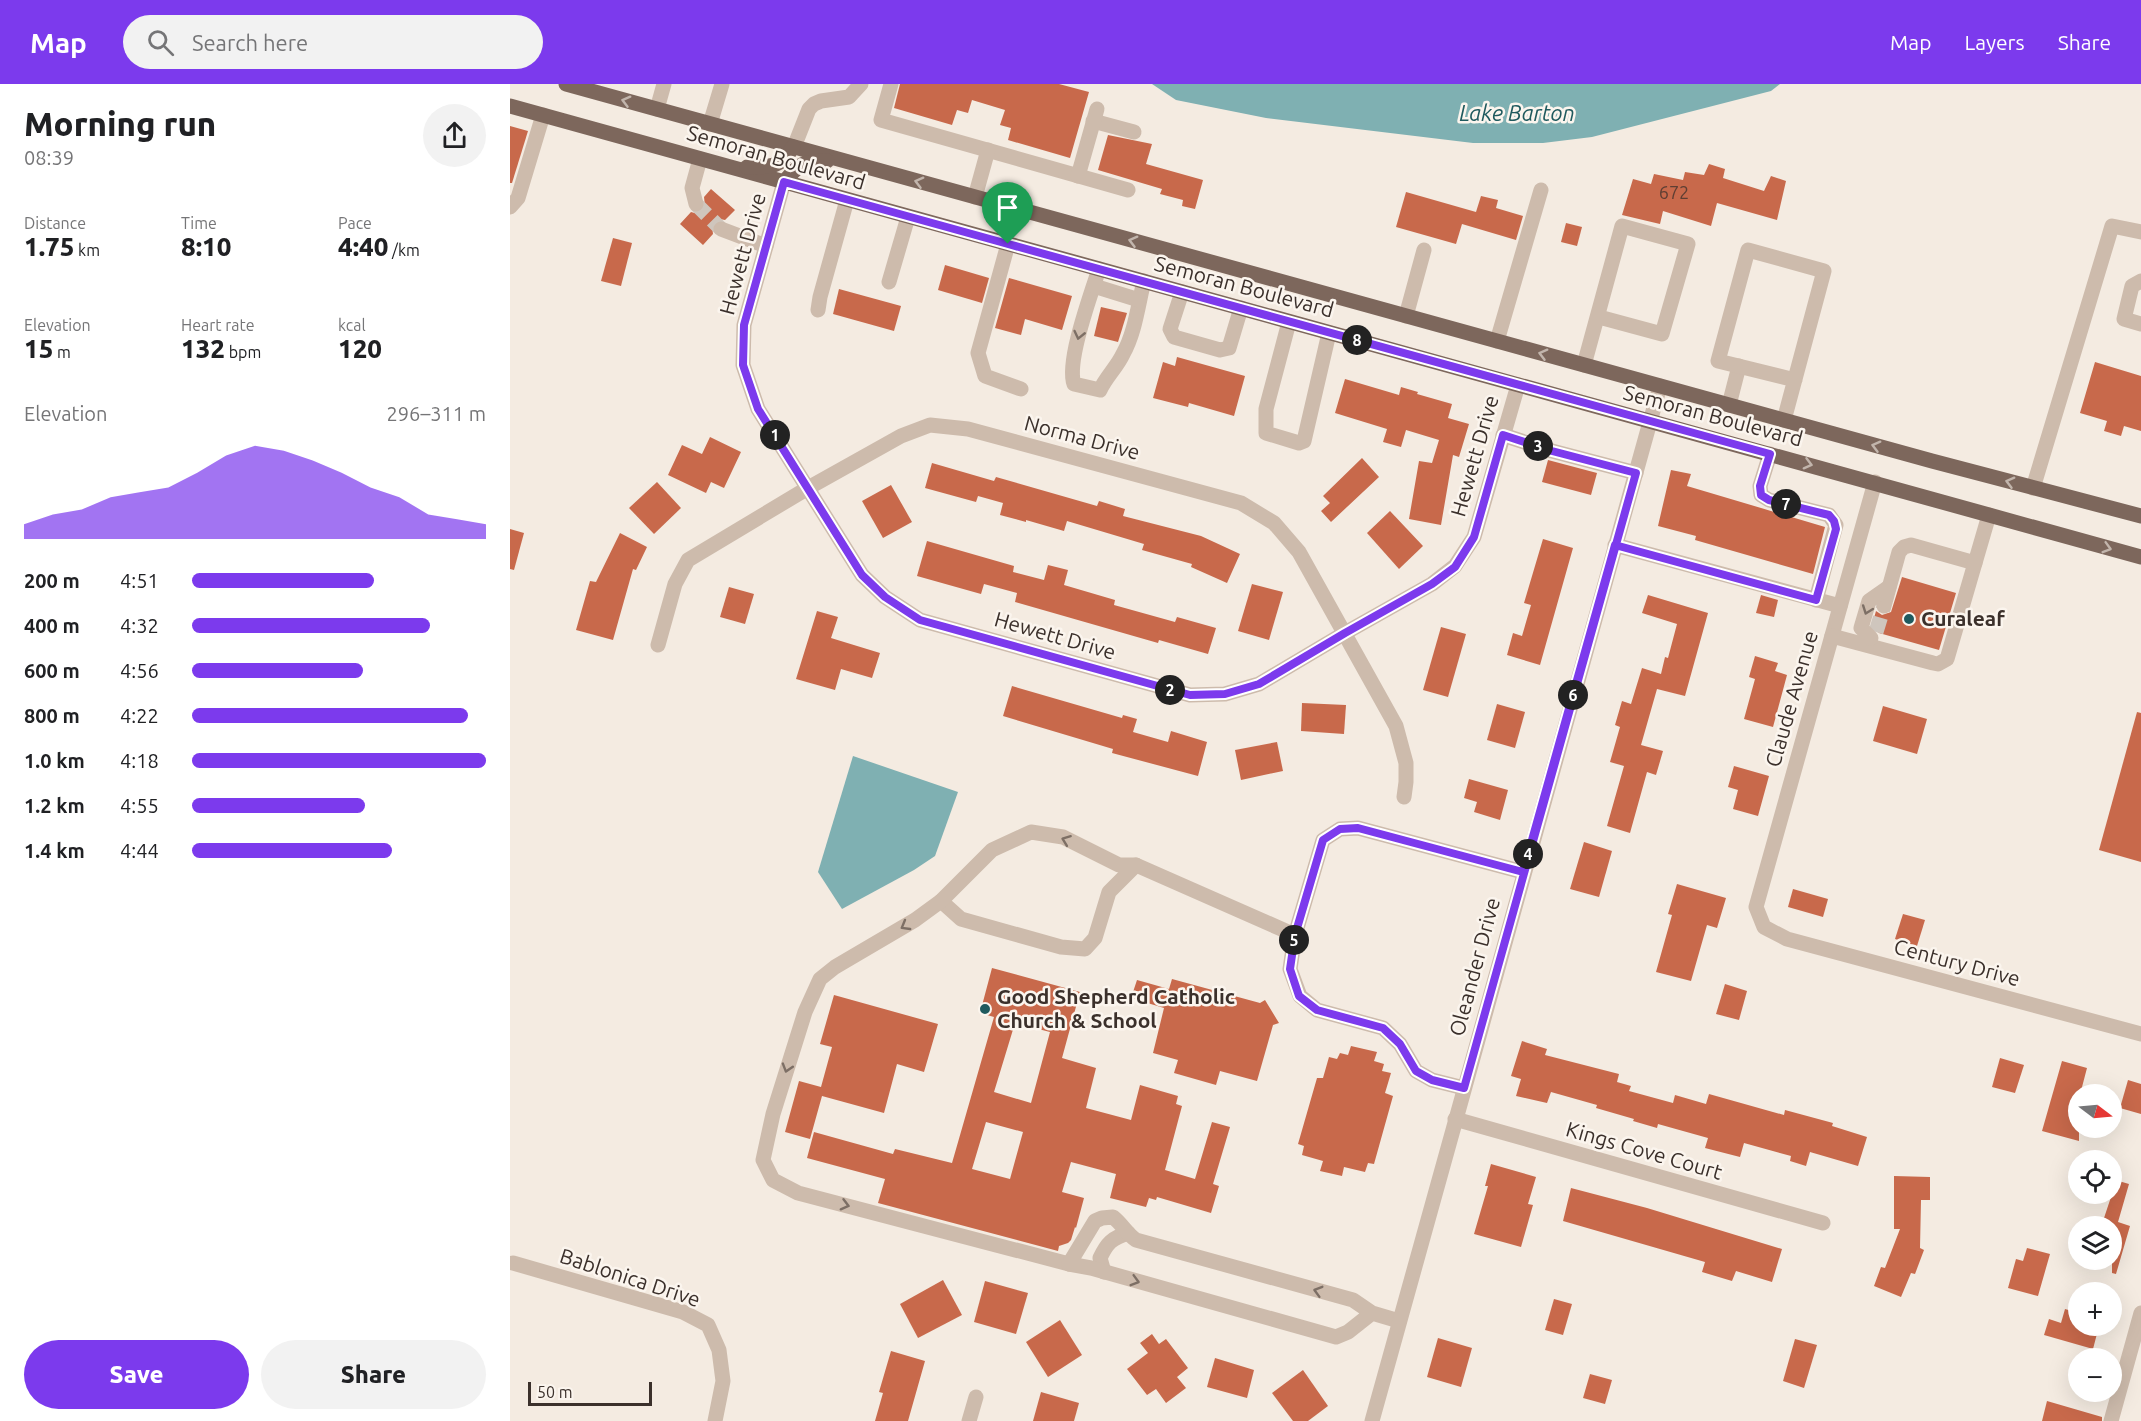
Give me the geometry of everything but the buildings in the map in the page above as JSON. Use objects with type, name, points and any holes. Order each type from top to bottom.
[{"type":"main road","name":"Semoran Boulevard","points":[[566,84],[1729,405],[2141,516]]},
{"type":"main road","name":"Semoran Boulevard","points":[[510,105],[2141,557]]},
{"type":"main road","points":[[732,168],[767,167],[784,161],[794,147]]},
{"type":"main road","points":[[784,182],[797,166],[812,161],[845,161]]},
{"type":"street","points":[[657,109],[664,84]]},
{"type":"street","points":[[710,124],[722,84]]},
{"type":"street","points":[[794,147],[809,109],[821,100],[849,97],[861,84]]},
{"type":"street","points":[[891,84],[881,120],[1128,190]]},
{"type":"street","points":[[510,207],[518,198],[543,115]]},
{"type":"street","points":[[1078,176],[1095,115],[1134,132]]},
{"type":"street","points":[[975,197],[988,150]]},
{"type":"street","points":[[696,204],[692,188],[700,159]]},
{"type":"street","name":"Hewett Drive","points":[[784,182],[744,325],[743,365],[758,409],[862,575],[885,597],[920,620],[1190,695],[1225,694],[1259,684],[1432,584],[1455,567],[1474,537],[1518,385]]},
{"type":"street","points":[[1497,341],[1541,190]]},
{"type":"street","points":[[818,310],[847,200]]},
{"type":"street","points":[[889,282],[908,217]]},
{"type":"street","points":[[1584,365],[1599,317],[1622,226],[1688,244],[1662,334],[1599,317]]},
{"type":"street","points":[[2033,488],[2112,226],[2141,232]]},
{"type":"street","points":[[721,229],[766,246]]},
{"type":"street","points":[[1008,244],[978,353],[985,376],[1022,389]]},
{"type":"street","points":[[1406,316],[1424,250]]},
{"type":"street","points":[[1784,420],[1795,380],[1824,270],[1748,250],[1718,361],[1795,380]]},
{"type":"street","points":[[1099,269],[1079,334],[1071,377],[1074,384],[1100,390],[1123,355],[1144,282]]},
{"type":"street","points":[[2141,280],[2132,286],[2124,319],[2141,324]]},
{"type":"street","points":[[1094,286],[1139,300]]},
{"type":"street","points":[[1182,292],[1170,329],[1174,337],[1220,350],[1229,348],[1241,308]]},
{"type":"street","points":[[1289,321],[1266,409],[1266,433],[1299,443],[1304,441],[1329,333]]},
{"type":"street","points":[[1729,405],[1739,366]]},
{"type":"street","name":"Oleander Drive","points":[[1372,1421],[1660,386]]},
{"type":"street","name":"Norma Drive","points":[[658,645],[675,584],[688,560],[808,488],[901,436],[930,425],[968,429],[1241,503],[1274,523],[1299,552],[1396,726],[1406,763],[1404,797]]},
{"type":"street","points":[[1503,435],[1552,451],[1636,473]]},
{"type":"street","points":[[1770,454],[1760,486],[1761,495],[1769,500],[1829,515],[1836,525],[1816,600]]},
{"type":"street","name":"Claude Avenue","points":[[1764,927],[1756,907],[1875,482]]},
{"type":"street","points":[[1832,636],[1872,639],[1938,664],[1947,659],[1989,514]]},
{"type":"street","points":[[1615,545],[1840,606]]},
{"type":"street","points":[[1884,606],[1899,552],[1904,547],[1911,545],[1976,563]]},
{"type":"street","points":[[1872,639],[1862,628],[1869,601],[1889,587]]},
{"type":"street","points":[[1464,1088],[1432,1080],[1416,1071],[1400,1044],[1383,1028],[1317,1010],[1299,996],[1290,969],[1295,935],[1323,840],[1340,829],[1358,828],[1523,872]]},
{"type":"street","points":[[1295,935],[1136,865],[1119,865],[1063,837],[1031,832],[992,850],[941,901],[915,920],[835,967],[820,979],[805,1012],[773,1114],[763,1160],[773,1180],[798,1193],[1104,1272],[1336,1337],[1347,1332],[1372,1313]]},
{"type":"street","points":[[941,901],[961,919],[1061,947],[1085,949],[1095,938],[1109,892],[1136,865]]},
{"type":"street","name":"Century Drive","points":[[1764,927],[1787,939],[2141,1034]]},
{"type":"street","name":"Kings Cove Court","points":[[1455,1119],[1822,1223]]},
{"type":"street","points":[[1069,1264],[1095,1221],[1113,1217],[1136,1240],[1353,1300],[1372,1313],[1399,1321]]},
{"type":"street","points":[[1104,1272],[1100,1258],[1105,1247],[1114,1237],[1128,1233]]},
{"type":"street","name":"Bablonica Drive","points":[[513,1263],[683,1312],[708,1325],[719,1350],[723,1381],[715,1421]]},
{"type":"street","points":[[2111,1421],[2141,1312]]},
{"type":"street","points":[[969,1421],[976,1397]]},
{"type":"water","name":"Lake Barton","points":[[1152,84],[1780,84],[1771,91],[1592,137],[1543,143],[1473,143],[1266,118],[1176,100]]},
{"type":"water","points":[[853,756],[958,792],[935,856],[842,909],[818,872]]},
{"type":"tunnel","points":[[696,204],[721,229]]},
{"type":"tunnel","points":[[1876,632],[1884,606]]},
{"type":"place","name":"Curaleaf","points":[[1909,619]]},
{"type":"place","name":"Good Shepherd Catholic Church & School","points":[[985,1009]]},
{"type":"route","points":[[1008,244],[784,182],[744,325],[743,365],[758,409],[862,575],[885,597],[920,620],[1190,695],[1225,694],[1259,684],[1432,584],[1455,567],[1474,537],[1503,435],[1552,451],[1636,473],[1615,545],[1523,872],[1464,1088],[1432,1080],[1416,1071],[1400,1044],[1383,1028],[1317,1010],[1299,996],[1290,969],[1295,935],[1323,840],[1340,829],[1358,828],[1523,872],[1592,627],[1615,545],[1816,600],[1836,529],[1834,521],[1829,515],[1769,500],[1761,495],[1760,486],[1770,454],[1008,244]]}]
